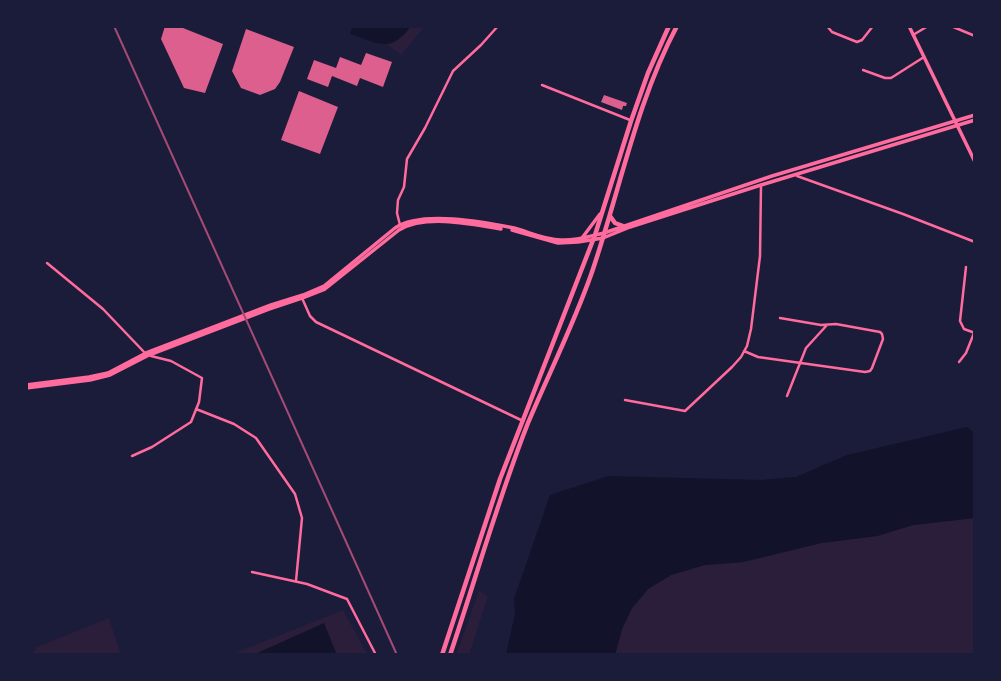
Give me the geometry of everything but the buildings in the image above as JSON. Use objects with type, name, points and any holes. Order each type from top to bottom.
[{"type":"main road","points":[[442,655],[500,479],[594,238],[631,121],[669,26]]},
{"type":"main road","points":[[450,655],[507,481],[528,423],[579,307],[653,78],[677,26]]},
{"type":"main road","points":[[610,216],[615,223],[623,226]]},
{"type":"street","points":[[400,225],[398,200],[404,187],[407,159],[453,71],[498,26]]},
{"type":"street","points":[[827,26],[832,32],[857,42],[862,40],[873,26]]},
{"type":"street","points":[[909,26],[975,162]]},
{"type":"street","points":[[913,35],[928,26]]},
{"type":"street","points":[[951,26],[975,36]]},
{"type":"street","points":[[863,70],[891,78],[924,57]]},
{"type":"street","points":[[542,85],[631,121]]},
{"type":"street","points":[[147,354],[325,289],[410,224],[439,222],[476,225],[514,231],[558,243],[594,238],[975,118]]},
{"type":"street","points":[[604,235],[623,226],[772,176],[956,124]]},
{"type":"street","points":[[793,174],[975,242]]},
{"type":"street","points":[[625,400],[685,411],[732,367],[744,351],[751,329],[760,256],[761,185]]},
{"type":"street","points":[[582,238],[601,212]]},
{"type":"street","points":[[26,386],[110,375],[147,354],[324,286],[400,225],[411,221],[439,219],[477,222],[558,240],[594,238]]},
{"type":"street","points":[[47,263],[103,309],[147,354],[171,361],[202,378],[200,402],[191,422],[152,447],[132,456]]},
{"type":"street","points":[[959,362],[974,333],[962,327],[960,321],[966,267]]},
{"type":"street","points":[[302,298],[310,316],[316,322],[522,421]]},
{"type":"street","points":[[744,351],[758,357],[865,372],[870,371],[883,339],[882,334],[836,324],[827,325],[780,317]]},
{"type":"street","points":[[787,396],[806,348],[827,325]]},
{"type":"street","points":[[197,409],[234,424],[256,438],[295,494],[302,517],[296,581]]},
{"type":"street","points":[[253,572],[307,584],[347,599],[376,655]]},
{"type":"shaded area","points":[[353,26],[411,26],[397,40],[384,44],[350,34]]},
{"type":"shaded area","points":[[411,26],[425,26],[401,55],[387,45],[400,38]]},
{"type":"shaded area","points":[[967,427],[975,433],[975,518],[913,525],[877,536],[821,543],[743,562],[705,565],[671,575],[648,589],[632,608],[622,629],[615,655],[506,655],[515,614],[514,599],[550,495],[608,476],[760,480],[796,477],[847,455]]},
{"type":"shaded area","points":[[975,518],[975,655],[615,655],[622,629],[632,608],[648,589],[671,575],[705,565],[743,562],[821,543],[877,536],[913,525]]},
{"type":"shaded area","points":[[479,591],[488,596],[469,655],[456,655]]},
{"type":"shaded area","points":[[343,610],[368,655],[230,655]]},
{"type":"shaded area","points":[[109,618],[121,655],[32,655],[37,647]]},
{"type":"shaded area","points":[[324,623],[337,655],[253,655]]},
{"type":"railway","points":[[114,26],[397,655]]}]
